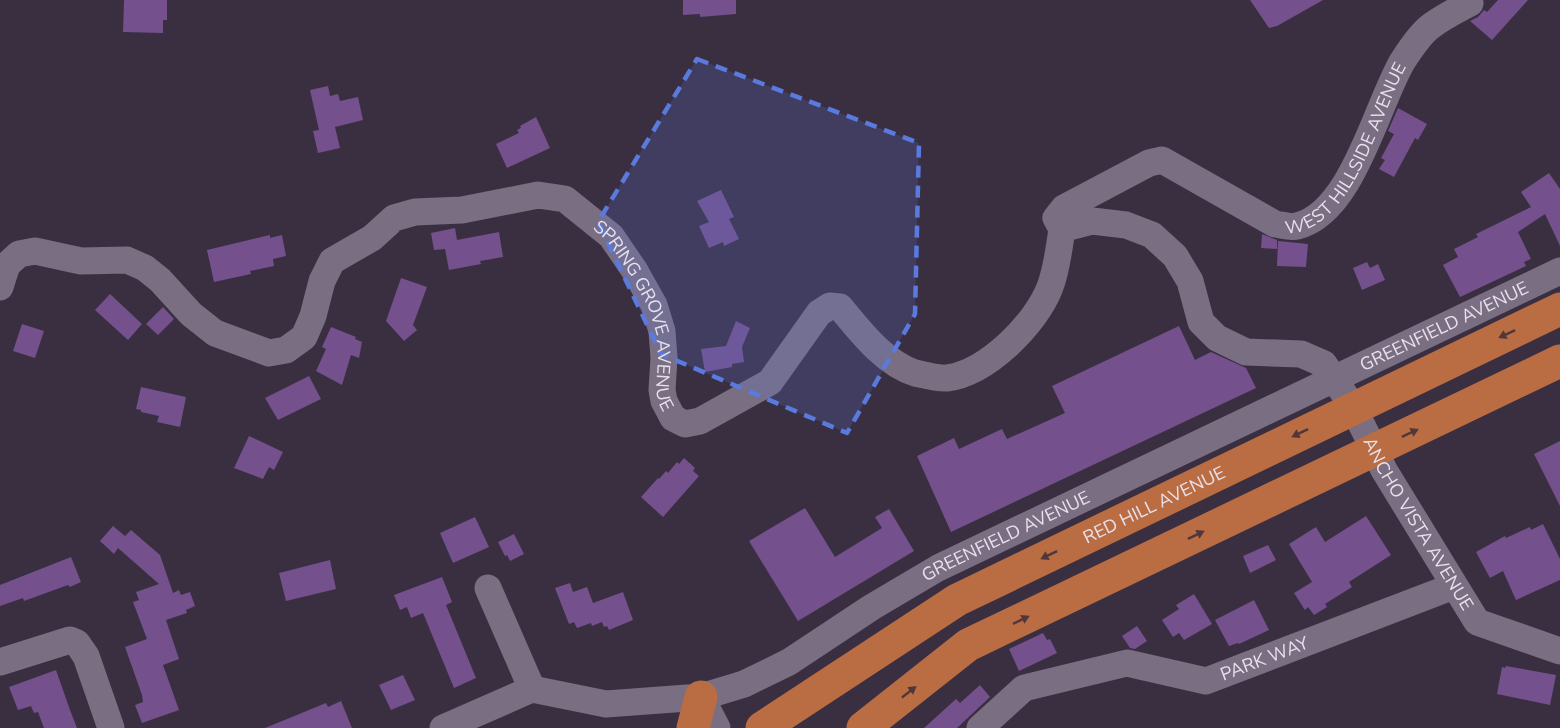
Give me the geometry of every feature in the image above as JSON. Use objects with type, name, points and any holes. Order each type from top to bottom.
[{"type":"main road","name":"RED HILL AVENUE","points":[[762,728],[957,600],[1560,309]]},
{"type":"main road","points":[[863,728],[968,645],[1560,361]]},
{"type":"main road","points":[[794,728],[818,691]]},
{"type":"street","name":"WEST HILLSIDE AVENUE","points":[[1062,229],[1056,218],[1064,207],[1149,163],[1162,160],[1275,224],[1296,227],[1320,216],[1340,196],[1403,60],[1429,27],[1470,3]]},
{"type":"street","name":"SPRING GROVE AVENUE","points":[[0,287],[7,265],[19,254],[35,252],[81,261],[127,260],[145,268],[160,280],[191,315],[214,333],[268,353],[286,350],[304,337],[313,316],[322,281],[332,261],[372,238],[394,218],[414,212],[462,210],[538,195],[565,199],[611,236],[635,271],[654,305],[662,331],[664,401],[673,418],[685,424],[700,421],[770,382],[819,313],[830,306],[840,307],[862,334],[886,356],[914,372],[945,378],[968,372],[991,360],[1009,344],[1041,307],[1051,286],[1062,229]]},
{"type":"street","points":[[1062,229],[1092,221],[1126,225],[1152,235],[1175,256],[1190,281],[1201,322],[1217,338],[1246,352],[1301,354],[1324,364],[1335,378]]},
{"type":"street","name":"GREENFIELD AVENUE","points":[[532,689],[606,704],[697,713],[744,684],[789,662],[872,607],[939,568],[1560,271]]},
{"type":"street","name":"ANCHO VISTA AVENUE","points":[[1335,378],[1353,407],[1372,451],[1477,622],[1560,651]]},
{"type":"street","name":"PARK WAY","points":[[980,728],[1024,688],[1127,663],[1206,681],[1454,586]]},
{"type":"street","points":[[443,728],[532,689],[488,588]]},
{"type":"street","points":[[0,662],[70,640],[77,643],[86,656],[111,728]]},
{"type":"street","points":[[697,713],[717,728]]},
{"type":"highlighted area","points":[[697,59],[919,143],[915,314],[847,433],[661,354],[598,222]]},
{"type":"building","points":[[124,0],[167,0],[167,20],[163,20],[163,33],[123,32]]},
{"type":"building","points":[[683,0],[736,0],[736,14],[700,17],[700,14],[683,15]]},
{"type":"building","points":[[1250,0],[1323,0],[1277,26],[1269,28]]},
{"type":"building","points":[[1498,0],[1528,0],[1492,40],[1470,21],[1484,10],[1487,12]]},
{"type":"building","points":[[328,86],[330,96],[338,94],[340,101],[358,97],[363,120],[335,127],[340,148],[318,153],[313,131],[319,130],[310,90]]},
{"type":"building","points":[[1398,108],[1427,124],[1418,140],[1415,138],[1394,177],[1379,169],[1385,160],[1381,158],[1394,134],[1388,131]]},
{"type":"building","points":[[536,117],[550,148],[507,168],[496,144],[519,133],[517,130],[521,128],[520,126]]},
{"type":"building","points":[[1549,173],[1560,189],[1560,246],[1545,214],[1518,232],[1531,259],[1524,262],[1526,266],[1460,297],[1443,265],[1458,257],[1454,249],[1478,237],[1476,234],[1531,207],[1521,192]]},
{"type":"building","points":[[721,190],[734,217],[729,219],[739,239],[724,246],[723,242],[709,248],[699,226],[709,222],[697,201]]},
{"type":"building","points":[[455,228],[457,240],[499,232],[503,257],[449,270],[445,249],[434,250],[431,233]]},
{"type":"building","points":[[1262,234],[1277,240],[1277,249],[1261,248]]},
{"type":"building","points":[[270,235],[270,238],[282,235],[286,256],[273,259],[274,266],[250,271],[251,274],[214,282],[207,250]]},
{"type":"building","points":[[1278,241],[1308,244],[1306,267],[1277,266]]},
{"type":"building","points":[[1367,262],[1370,268],[1378,264],[1385,280],[1362,290],[1353,268]]},
{"type":"building","points":[[401,278],[427,287],[413,325],[417,330],[404,341],[386,321]]},
{"type":"building","points":[[110,294],[142,324],[128,340],[95,310]]},
{"type":"building","points":[[163,307],[174,319],[158,335],[146,324]]},
{"type":"building","points":[[736,321],[750,328],[742,347],[744,362],[732,364],[732,367],[705,372],[701,349],[726,346]]},
{"type":"building","points":[[22,324],[44,331],[35,358],[13,351]]},
{"type":"building","points":[[1179,326],[1195,360],[1211,352],[1246,368],[1256,388],[951,532],[917,456],[954,438],[959,449],[1002,429],[1007,439],[1065,413],[1052,386]]},
{"type":"building","points":[[331,327],[356,337],[355,339],[362,342],[359,358],[351,355],[342,385],[316,371],[326,349],[322,347]]},
{"type":"building","points":[[309,376],[321,399],[278,420],[265,398]]},
{"type":"building","points":[[141,387],[186,397],[180,427],[157,422],[159,416],[136,409]]},
{"type":"building","points":[[249,436],[283,452],[274,470],[269,467],[263,479],[234,468]]},
{"type":"building","points":[[1560,441],[1560,506],[1534,454]]},
{"type":"building","points":[[684,458],[695,468],[693,471],[699,476],[663,517],[641,497],[658,478],[666,471],[668,473],[677,462],[679,464]]},
{"type":"building","points":[[805,508],[835,557],[882,528],[875,517],[889,509],[914,551],[798,621],[749,541]]},
{"type":"building","points":[[1366,516],[1391,555],[1349,582],[1352,587],[1325,604],[1327,607],[1314,615],[1308,607],[1305,610],[1294,593],[1312,582],[1289,544],[1316,527],[1325,542]]},
{"type":"building","points":[[475,517],[489,547],[453,563],[440,533]]},
{"type":"building","points":[[1543,524],[1560,559],[1560,580],[1516,600],[1503,571],[1490,578],[1476,552],[1505,536],[1506,538]]},
{"type":"building","points":[[113,526],[125,536],[131,530],[160,555],[173,593],[179,590],[181,595],[190,592],[195,606],[186,610],[187,613],[166,620],[179,659],[163,665],[179,710],[142,723],[135,705],[143,702],[142,695],[125,647],[147,639],[133,602],[139,600],[136,592],[159,584],[118,548],[114,554],[100,541]]},
{"type":"building","points":[[514,534],[524,554],[510,561],[498,542]]},
{"type":"building","points":[[1268,545],[1276,560],[1250,573],[1243,556]]},
{"type":"building","points":[[71,557],[81,582],[24,601],[23,598],[0,606],[0,585]]},
{"type":"building","points":[[330,560],[336,589],[286,601],[279,573]]},
{"type":"building","points":[[442,577],[452,602],[446,605],[476,678],[454,688],[423,613],[411,618],[407,607],[400,610],[394,595]]},
{"type":"building","points":[[570,583],[573,592],[587,587],[593,603],[623,592],[633,620],[609,630],[602,622],[577,628],[574,622],[569,624],[555,588]]},
{"type":"building","points":[[1194,594],[1212,624],[1184,640],[1179,633],[1173,637],[1162,620],[1179,609],[1176,605]]},
{"type":"building","points":[[1254,600],[1269,630],[1239,644],[1229,646],[1215,620]]},
{"type":"building","points":[[1137,626],[1147,641],[1135,649],[1130,648],[1122,636]]},
{"type":"building","points":[[1043,633],[1047,640],[1050,639],[1057,653],[1019,671],[1009,649]]},
{"type":"building","points":[[1502,667],[1556,675],[1550,705],[1497,694]]},
{"type":"building","points":[[56,670],[77,728],[44,728],[38,712],[34,713],[31,706],[18,710],[9,687]]},
{"type":"building","points":[[403,675],[415,700],[391,710],[379,685]]},
{"type":"building","points":[[980,685],[990,697],[957,728],[924,728],[956,699],[960,703]]},
{"type":"building","points":[[341,701],[352,728],[265,728],[326,703],[328,707]]}]
